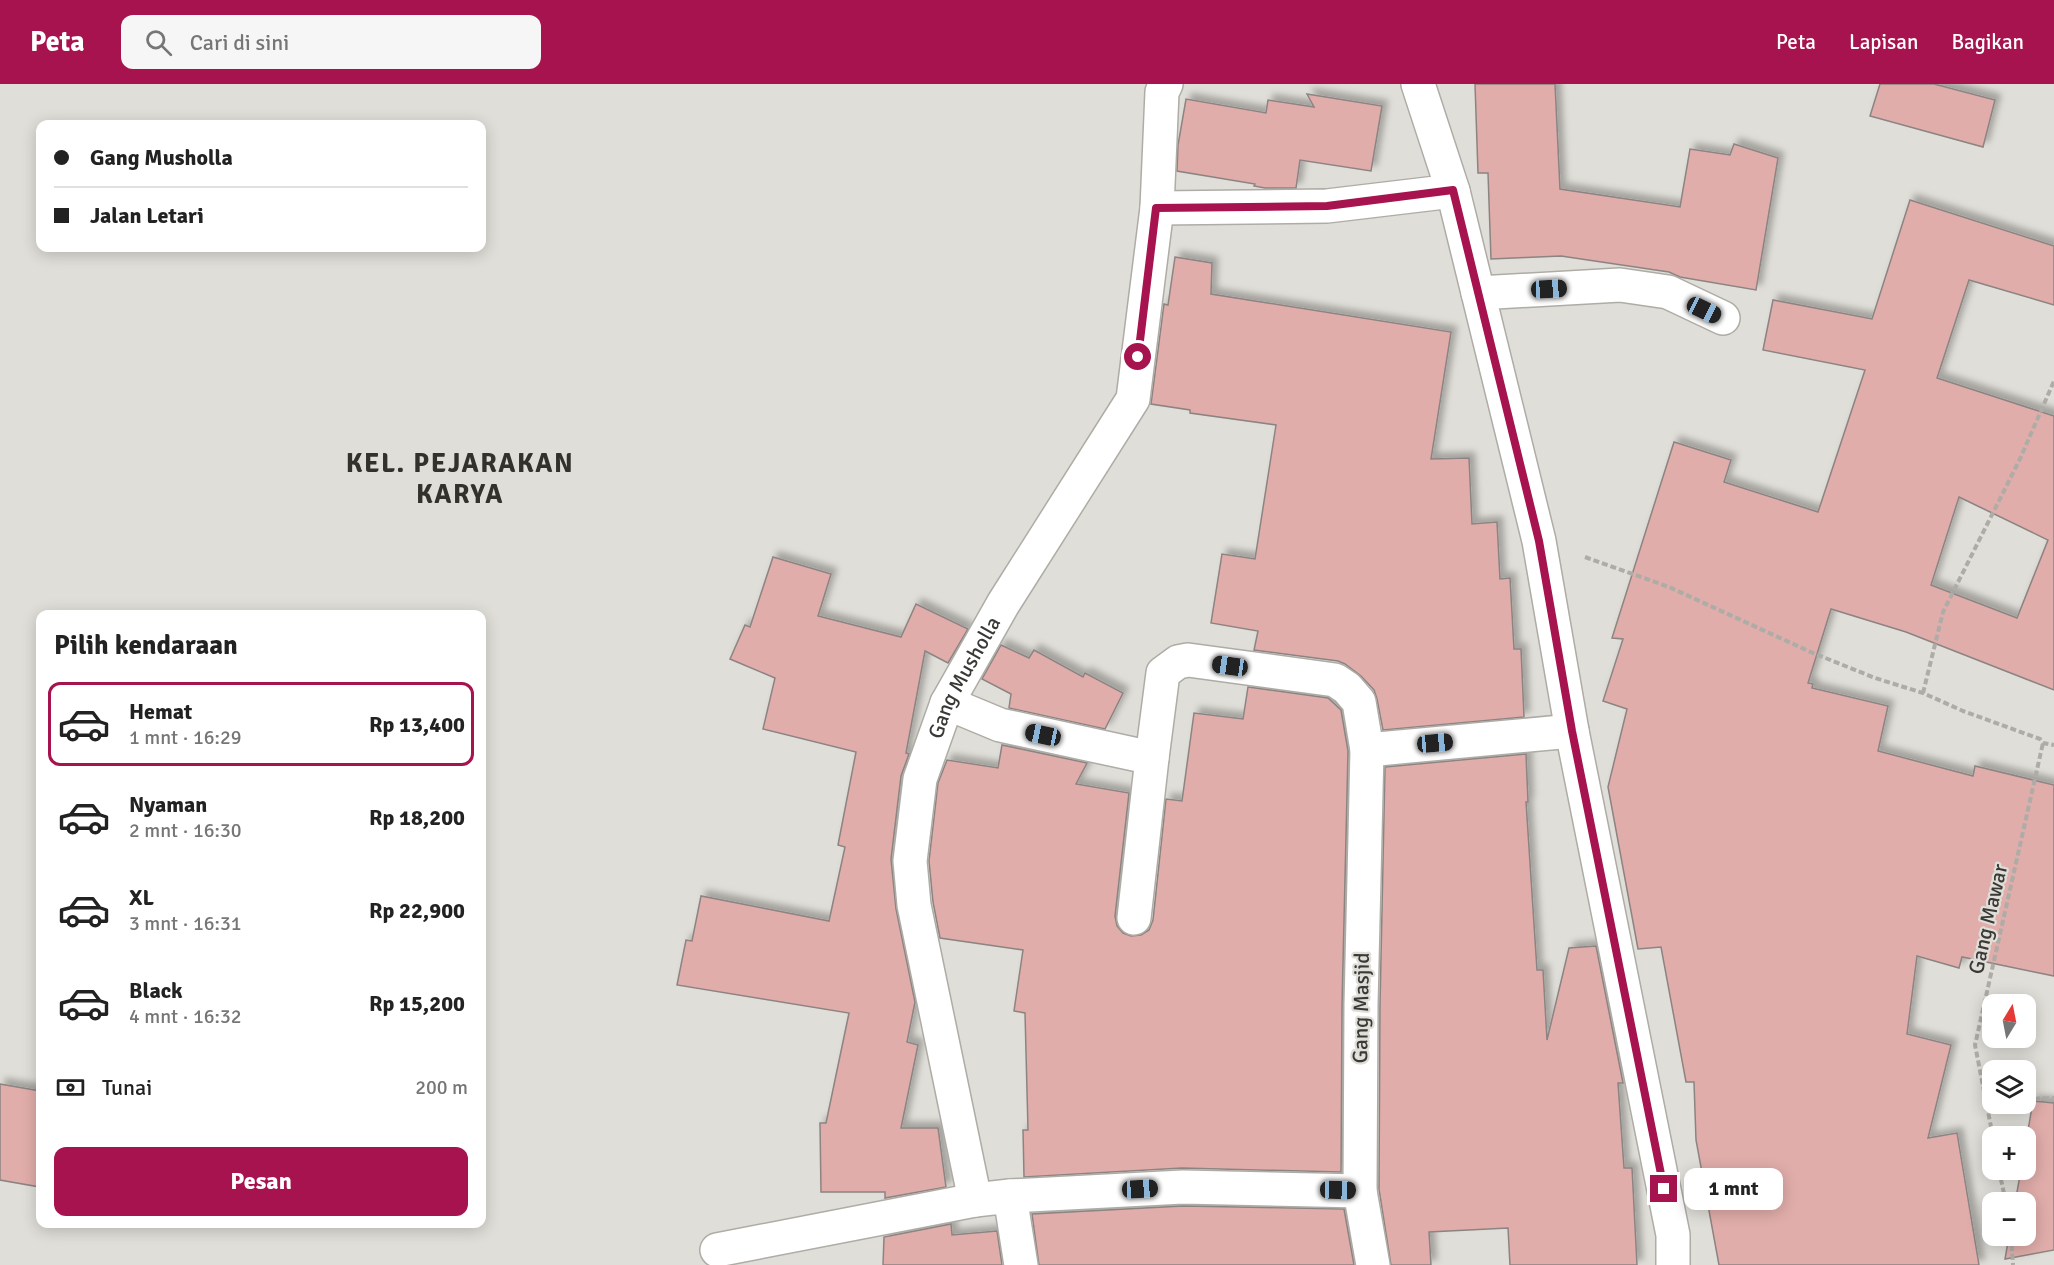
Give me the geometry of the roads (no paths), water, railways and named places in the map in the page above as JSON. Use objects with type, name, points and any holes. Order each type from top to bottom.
[{"type":"street","name":"Gang Musholla","points":[[975,1200],[914,905],[910,861],[920,779],[947,703],[1002,604],[1133,399],[1156,208],[1162,92],[1166,84]]},
{"type":"street","points":[[1418,84],[1453,190],[1539,541],[1572,731],[1673,1235],[1673,1265]]},
{"type":"street","points":[[1156,208],[1327,206],[1453,190]]},
{"type":"street","points":[[1478,294],[1620,285],[1668,292],[1723,318]]},
{"type":"street","name":"Gang Masjid","points":[[1152,758],[1163,673],[1178,662],[1188,660],[1335,680],[1347,688],[1359,702],[1367,750],[1361,1005],[1360,1191],[1372,1265]]},
{"type":"street","points":[[947,703],[1000,725],[1152,758],[1134,918]]},
{"type":"street","points":[[1367,750],[1572,731]]},
{"type":"street","points":[[717,1250],[975,1200],[1010,1196],[1183,1187],[1360,1191]]},
{"type":"street","points":[[1010,1196],[1021,1265]]},
{"type":"district","name":"KEL. PEJARAKAN KARYA","points":[[460,478]]}]
